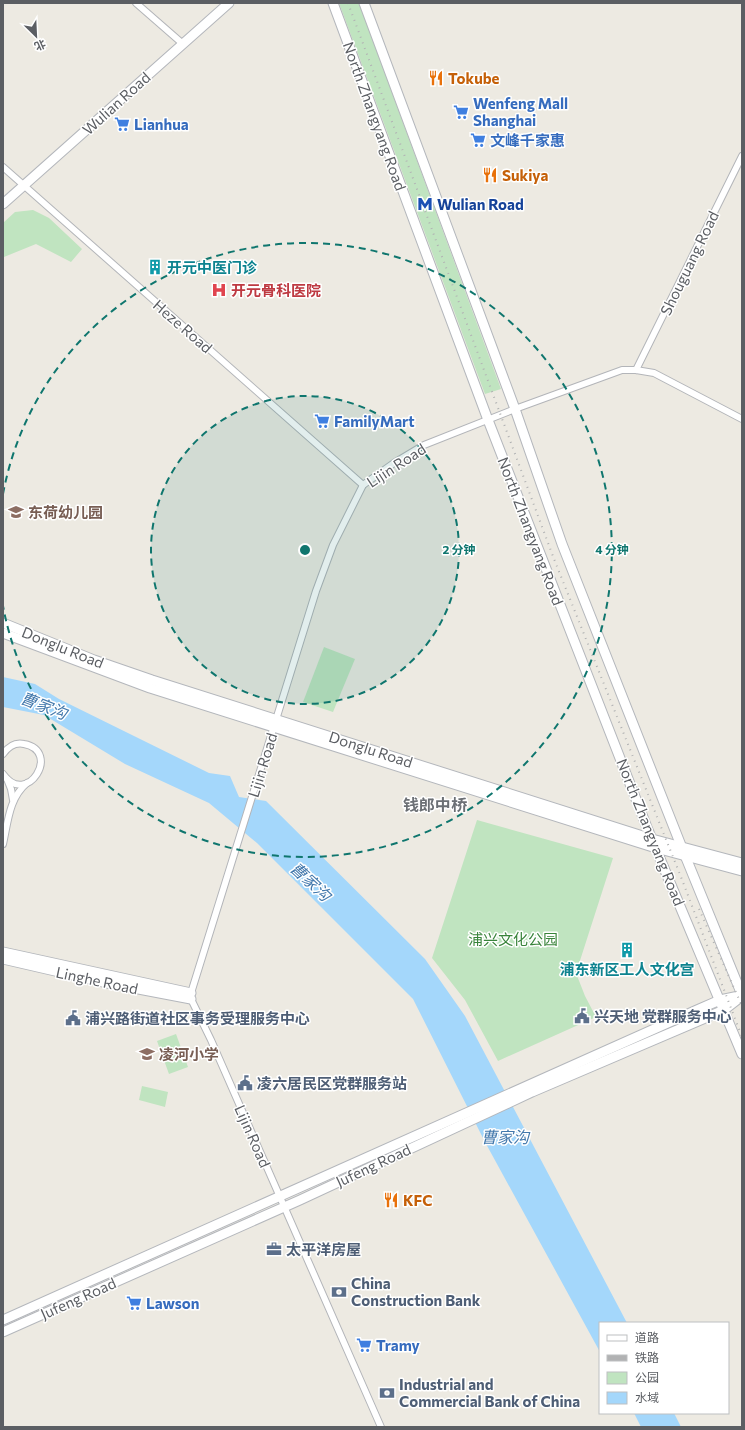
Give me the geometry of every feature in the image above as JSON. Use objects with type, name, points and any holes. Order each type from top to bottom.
[{"type":"main road","name":"Wulian Road","points":[[3,204],[229,3]]},
{"type":"main road","name":"North Zhangyang Road","points":[[333,3],[488,420],[652,839],[742,1054]]},
{"type":"main road","name":"North Zhangyang Road","points":[[364,3],[514,409],[562,544],[685,857],[742,996]]},
{"type":"main road","name":"Donglu Road","points":[[3,622],[113,667],[276,722],[656,848],[685,857],[742,871]]},
{"type":"main road","name":"Donglu Road","points":[[3,633],[130,681],[276,722],[682,848],[742,863]]},
{"type":"main road","name":"Linghe Road","points":[[3,952],[191,996]]},
{"type":"main road","name":"Linghe Road","points":[[3,959],[107,983],[191,996]]},
{"type":"main road","name":"Jufeng Road","points":[[3,1332],[284,1207],[454,1123],[720,1000],[742,996]]},
{"type":"main road","name":"Jufeng Road","points":[[530,1088],[724,1010],[742,996]]},
{"type":"main road","name":"Jufeng Road","points":[[3,1320],[279,1197],[454,1123]]},
{"type":"street","points":[[136,3],[183,44]]},
{"type":"street","name":"Shouguang Road","points":[[636,370],[742,156]]},
{"type":"street","name":"Heze Road","points":[[3,167],[363,485]]},
{"type":"street","name":"Lijin Road","points":[[381,1427],[191,996],[318,584],[333,545],[363,485],[394,463],[424,446],[514,409],[622,370],[636,370],[654,373],[742,419]]},
{"type":"street","points":[[3,754],[10,747],[20,743],[30,746],[38,753],[41,768],[36,777],[27,783],[13,800]]},
{"type":"street","points":[[5,776],[16,784],[27,783]]},
{"type":"street","points":[[3,844],[13,800],[11,790],[5,776]]},
{"type":"green space","points":[[339,3],[359,3],[501,389],[485,394]]},
{"type":"green space","points":[[33,210],[49,218],[82,249],[71,262],[36,244],[4,257],[3,223],[15,212]]},
{"type":"green space","points":[[324,647],[355,659],[333,712],[303,702]]},
{"type":"green space","name":"浦兴文化公园","points":[[477,820],[613,858],[576,973],[585,996],[596,1017],[498,1061],[465,1000],[432,958]]},
{"type":"green space","points":[[176,1034],[188,1067],[169,1074],[157,1041]]},
{"type":"green space","points":[[142,1086],[168,1092],[165,1107],[139,1100]]},
{"type":"water","name":"曹家沟","points":[[3,677],[35,684],[59,699],[209,773],[230,776],[239,797],[266,801],[425,959],[465,1016],[626,1322],[599,1322],[599,1350],[485,1142],[413,999],[257,843],[209,803],[125,764],[44,715],[3,707]]},
{"type":"water","points":[[634,1414],[674,1414],[681,1427],[641,1427]]},
{"type":"railway","points":[[348,3],[554,559],[681,877],[742,1037]]},
{"type":"railway","points":[[699,909],[742,1006]]},
{"type":"place","name":"Tokube","points":[[436,78]]},
{"type":"place","name":"Wenfeng Mall Shanghai","points":[[461,112]]},
{"type":"place","name":"Lianhua","points":[[122,124]]},
{"type":"place","name":"文峰千家惠","points":[[478,140]]},
{"type":"place","name":"Sukiya","points":[[490,175]]},
{"type":"place","name":"Wulian Road","points":[[425,204]]},
{"type":"place","name":"开元中医门诊","points":[[155,267]]},
{"type":"place","name":"开元骨科医院","points":[[219,290]]},
{"type":"place","name":"FamilyMart","points":[[322,421]]},
{"type":"place","name":"东荷幼儿园","points":[[16,512]]},
{"type":"place","name":"浦东新区工人文化宫","points":[[627,950]]},
{"type":"place","name":"兴天地 党群服务中心","points":[[582,1016]]},
{"type":"place","name":"浦兴路街道社区事务受理服务中心","points":[[73,1018]]},
{"type":"place","name":"凌河小学","points":[[147,1054]]},
{"type":"place","name":"凌六居民区党群服务站","points":[[245,1083]]},
{"type":"place","name":"KFC","points":[[391,1200]]},
{"type":"place","name":"太平洋房屋","points":[[274,1249]]},
{"type":"place","name":"China Construction Bank","points":[[339,1292]]},
{"type":"place","name":"Lawson","points":[[134,1303]]},
{"type":"place","name":"Tramy","points":[[364,1345]]},
{"type":"place","name":"Industrial and Commercial Bank of China","points":[[387,1393]]},
{"type":"district","name":"钱郎中桥","points":[[435,804]]}]
